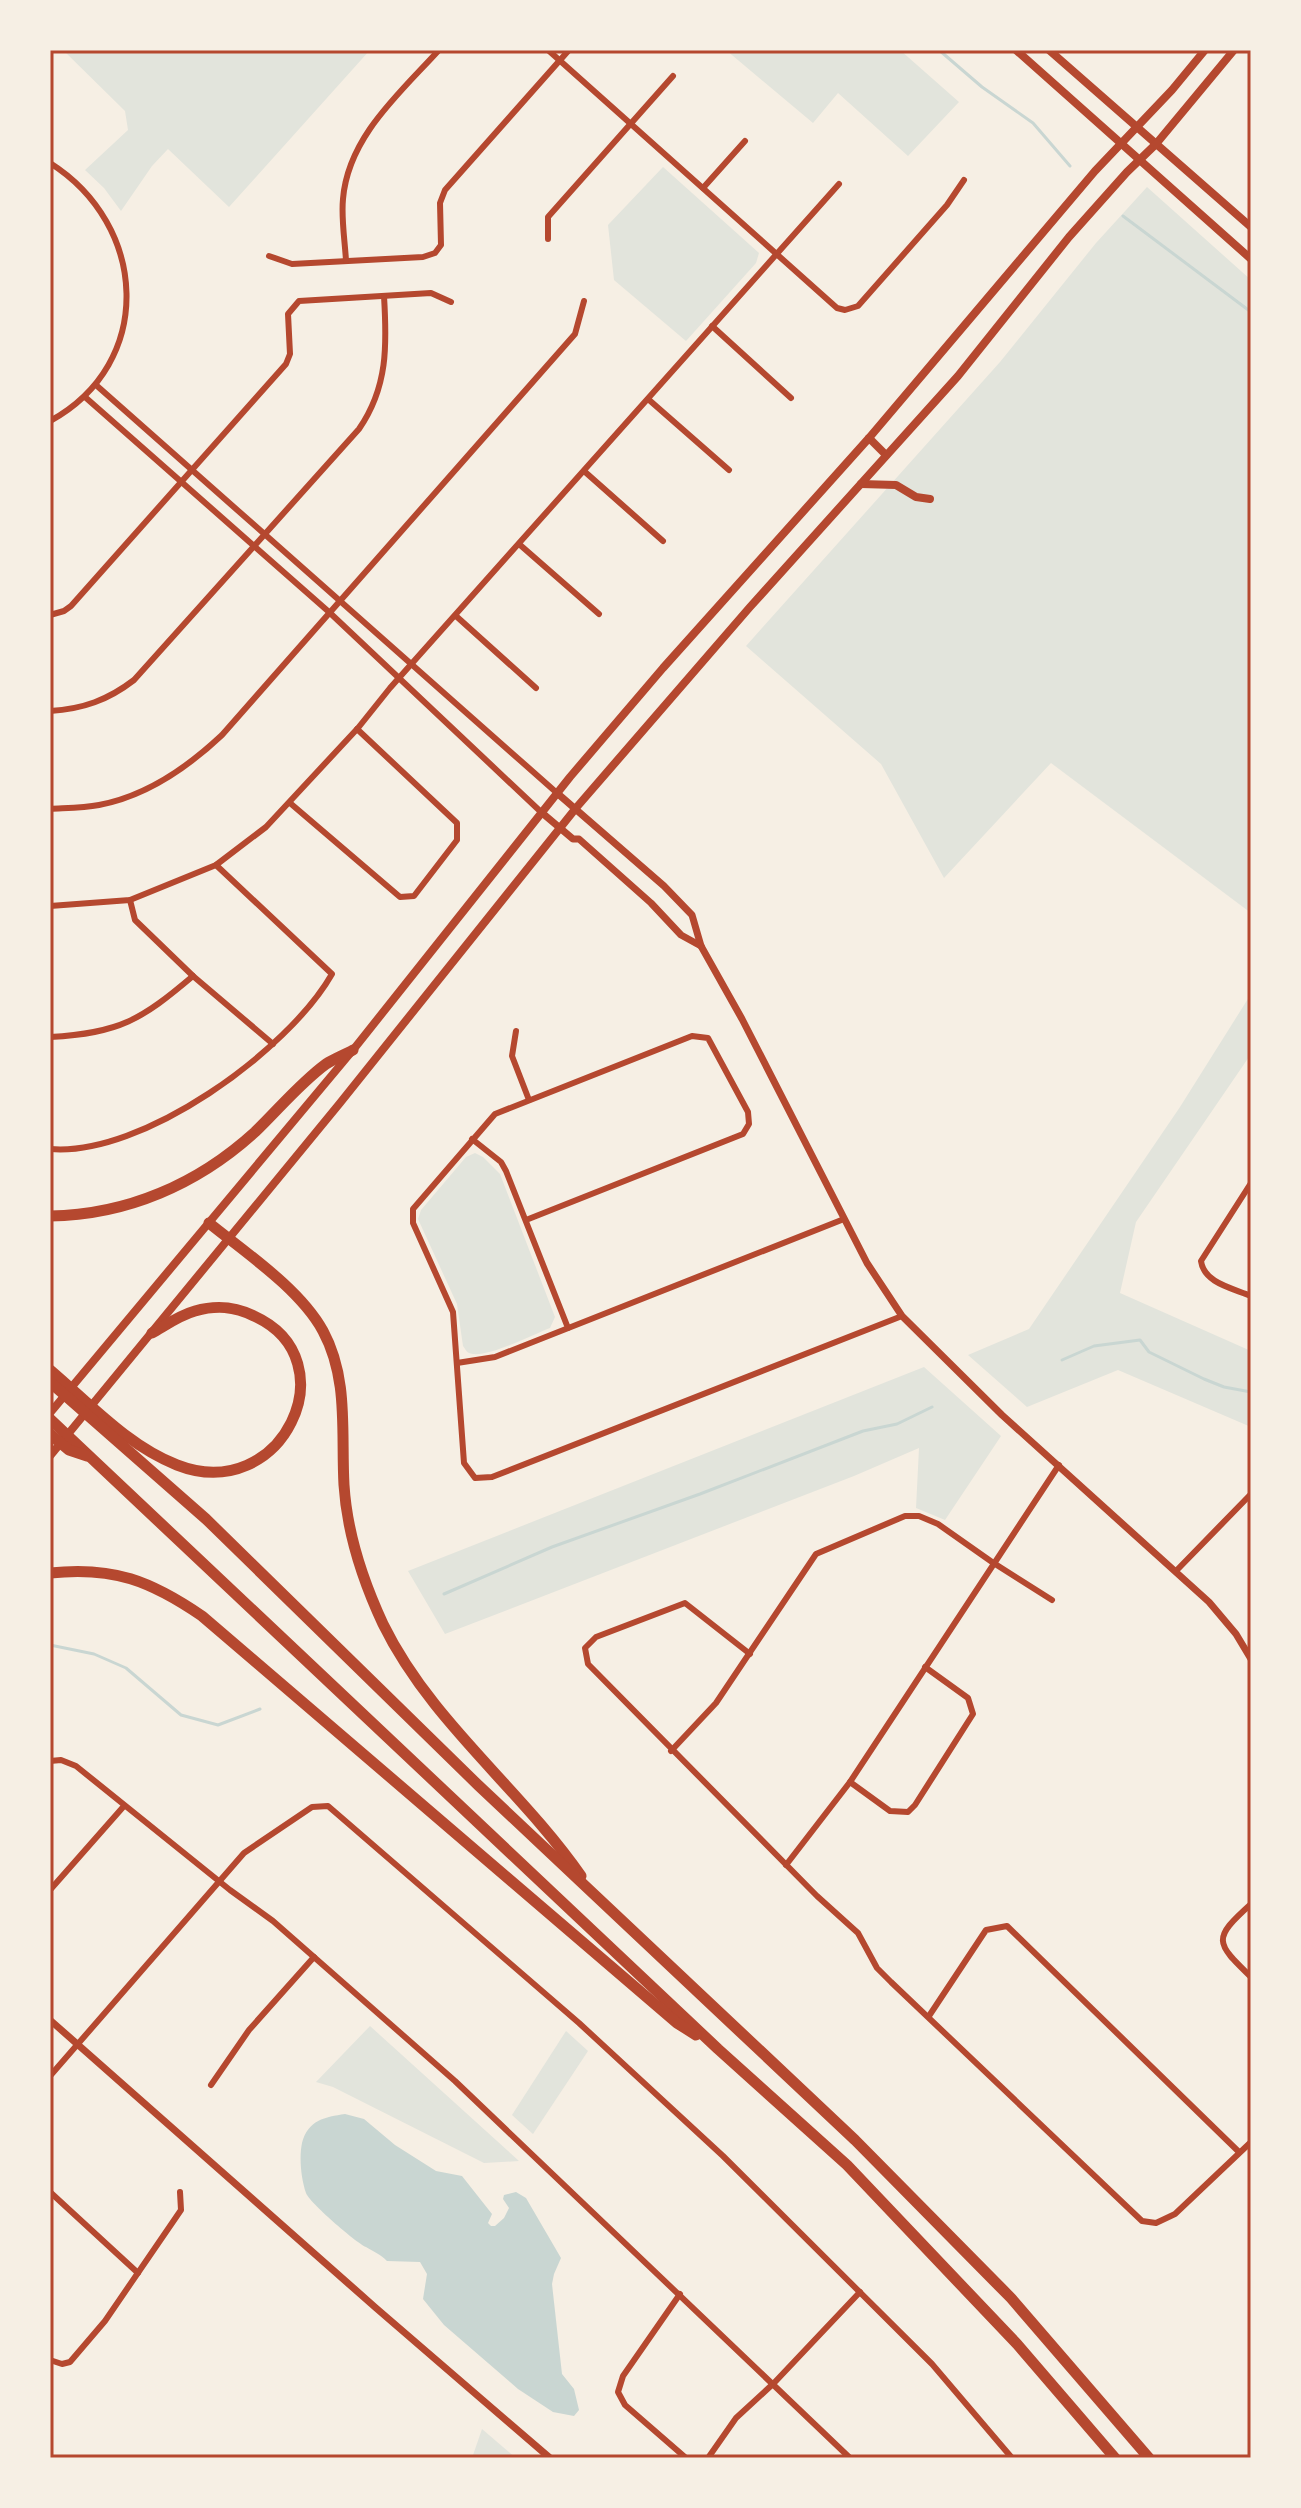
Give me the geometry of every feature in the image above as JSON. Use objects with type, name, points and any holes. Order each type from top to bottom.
[{"type":"highway","points":[[50,1216],[112,1209],[175,1187],[217,1163],[253,1134],[325,1065],[353,1050]]},
{"type":"highway","points":[[209,1223],[271,1273],[305,1306],[323,1330],[342,1391],[344,1487],[351,1533],[364,1578],[389,1635],[430,1699],[477,1757],[555,1838],[595,1896]]},
{"type":"highway","points":[[50,1370],[145,1448],[176,1465],[196,1471],[222,1472],[243,1467],[266,1455],[286,1434],[297,1410],[300,1381],[286,1342],[269,1323],[238,1309],[214,1307],[185,1314],[152,1333]]},
{"type":"highway","points":[[50,1382],[206,1519],[478,1785],[855,2140],[1011,2298],[1149,2458]]},
{"type":"highway","points":[[50,1416],[718,2049],[847,2165],[1017,2344],[1115,2458]]},
{"type":"highway","points":[[50,1434],[69,1450],[91,1457]]},
{"type":"highway","points":[[50,1573],[81,1570],[135,1579],[174,1597],[202,1616],[665,2013],[718,2049]]},
{"type":"main road","points":[[1016,50],[1251,259]]},
{"type":"main road","points":[[1049,50],[1251,227]]},
{"type":"main road","points":[[50,1416],[353,1050],[557,793],[663,668],[869,438],[1120,142],[1205,50]]},
{"type":"main road","points":[[50,1456],[340,1103],[559,828],[958,376],[1077,229],[1156,144],[1234,50]]},
{"type":"main road","points":[[869,438],[886,455]]},
{"type":"main road","points":[[861,484],[896,485],[916,497],[930,499]]},
{"type":"street","points":[[346,261],[343,196],[354,155],[369,129],[439,50]]},
{"type":"street","points":[[548,50],[837,308],[852,309],[858,306],[947,205],[964,180]]},
{"type":"street","points":[[269,256],[292,264],[423,257],[439,249],[442,236],[440,203],[445,190],[569,50]]},
{"type":"street","points":[[548,239],[548,217],[673,76]]},
{"type":"street","points":[[703,188],[745,141]]},
{"type":"street","points":[[50,163],[70,176],[95,201],[111,225],[122,253],[126,281],[124,318],[112,355],[96,385],[85,397],[50,421]]},
{"type":"street","points":[[50,906],[130,900],[216,865],[246,845],[290,803],[357,729],[839,184]]},
{"type":"street","points":[[50,615],[71,606],[286,364],[290,345],[288,314],[296,304],[304,300],[431,293],[451,302]]},
{"type":"street","points":[[50,711],[92,705],[134,680],[359,429],[379,392],[386,361],[384,296]]},
{"type":"street","points":[[50,809],[100,805],[127,797],[198,758],[222,735],[575,334],[584,301]]},
{"type":"street","points":[[712,326],[791,398]]},
{"type":"street","points":[[96,385],[664,886],[692,915],[701,946],[742,1019],[875,1279],[902,1316],[939,1356],[1176,1571],[1224,1619],[1251,1659]]},
{"type":"street","points":[[85,397],[329,612],[541,812],[573,839],[579,839],[589,847],[681,935],[701,946]]},
{"type":"street","points":[[648,399],[729,470]]},
{"type":"street","points":[[584,471],[663,541]]},
{"type":"street","points":[[519,544],[599,614]]},
{"type":"street","points":[[456,616],[536,688]]},
{"type":"street","points":[[290,803],[400,897],[414,896],[457,840],[459,827],[357,729]]},
{"type":"street","points":[[50,1149],[63,1150],[120,1140],[206,1097],[273,1044],[322,993],[332,974],[216,865]]},
{"type":"street","points":[[130,900],[135,920],[193,976],[273,1044]]},
{"type":"street","points":[[50,1037],[84,1035],[122,1026],[154,1010],[193,976]]},
{"type":"street","points":[[516,1031],[512,1056],[529,1100]]},
{"type":"street","points":[[526,1220],[738,1138],[746,1130],[749,1118],[712,1042],[698,1035],[495,1114],[413,1209],[411,1216],[451,1306],[464,1463],[475,1478],[487,1479],[902,1316]]},
{"type":"street","points":[[472,1139],[501,1162],[568,1328]]},
{"type":"street","points":[[1251,1183],[1201,1261],[1205,1274],[1211,1279],[1251,1296]]},
{"type":"street","points":[[457,1363],[495,1357],[844,1219]]},
{"type":"street","points":[[786,1865],[850,1782],[992,1562],[1059,1465]]},
{"type":"street","points":[[1176,1571],[1251,1494]]},
{"type":"street","points":[[671,1751],[716,1703],[816,1554],[905,1516],[929,1519],[1052,1600]]},
{"type":"street","points":[[750,1654],[685,1603],[588,1642],[585,1648],[588,1664],[671,1751],[858,1933],[877,1968],[1142,2221],[1156,2223],[1175,2214],[1251,2142]]},
{"type":"street","points":[[850,1782],[896,1813],[908,1812],[915,1805],[973,1714],[968,1698],[925,1667]]},
{"type":"street","points":[[50,1761],[69,1761],[273,1921],[455,2081],[850,2458]]},
{"type":"street","points":[[50,2076],[253,1844],[312,1807],[322,1805],[333,1809],[601,2043],[723,2156],[952,2385],[1012,2458]]},
{"type":"street","points":[[50,1890],[124,1806]]},
{"type":"street","points":[[1251,1904],[1226,1926],[1222,1940],[1225,1951],[1251,1977]]},
{"type":"street","points":[[929,2016],[986,1930],[1007,1926],[1239,2152]]},
{"type":"street","points":[[211,2085],[249,2030],[314,1957]]},
{"type":"street","points":[[50,2020],[550,2458]]},
{"type":"street","points":[[50,2192],[138,2273]]},
{"type":"street","points":[[50,2360],[62,2364],[79,2354],[181,2210],[180,2192]]},
{"type":"street","points":[[708,2458],[736,2418],[774,2383],[860,2292]]},
{"type":"street","points":[[680,2294],[623,2376],[618,2392],[625,2405],[686,2458]]},
{"type":"shaded area","points":[[63,50],[370,50],[229,207],[168,149],[152,166],[121,211],[104,188],[85,170],[128,130],[125,111]]},
{"type":"shaded area","points":[[726,50],[900,50],[959,102],[908,156],[838,93],[813,123]]},
{"type":"shaded area","points":[[663,167],[759,253],[756,263],[686,341],[614,280],[608,225]]},
{"type":"shaded area","points":[[1147,187],[1251,280],[1251,913],[1051,763],[944,878],[881,764],[746,646],[1000,362],[1096,243]]},
{"type":"shaded area","points":[[1251,994],[1251,1054],[1136,1222],[1120,1293],[1251,1351],[1251,1427],[1118,1370],[1027,1407],[968,1355],[1029,1329],[1180,1107]]},
{"type":"shaded area","points":[[475,1153],[500,1174],[555,1317],[550,1328],[481,1354],[468,1352],[463,1346],[457,1304],[418,1219],[421,1210],[466,1157]]},
{"type":"shaded area","points":[[924,1367],[1001,1436],[945,1520],[916,1508],[919,1448],[445,1634],[408,1571]]},
{"type":"shaded area","points":[[370,2026],[519,2161],[484,2163],[333,2087],[316,2082]]},
{"type":"shaded area","points":[[566,2031],[588,2051],[533,2134],[512,2115]]},
{"type":"shaded area","points":[[345,2114],[364,2119],[395,2145],[436,2171],[462,2176],[492,2214],[488,2223],[491,2226],[504,2218],[509,2208],[504,2195],[516,2192],[526,2198],[561,2258],[552,2284],[562,2374],[574,2389],[579,2410],[574,2416],[553,2412],[518,2389],[444,2325],[423,2299],[427,2274],[420,2262],[387,2261],[360,2244],[309,2198],[301,2168],[305,2135],[318,2121]]},
{"type":"shaded area","points":[[482,2429],[516,2458],[472,2458]]},
{"type":"waterway","points":[[939,50],[982,87],[1033,123],[1070,166]]},
{"type":"waterway","points":[[1123,216],[1251,312]]},
{"type":"waterway","points":[[1062,1360],[1094,1346],[1140,1340],[1149,1352],[1204,1379],[1251,1392]]},
{"type":"waterway","points":[[444,1594],[552,1547],[863,1431],[897,1424],[932,1407]]},
{"type":"waterway","points":[[50,1645],[94,1654],[126,1668],[181,1715],[218,1725],[260,1709]]}]
